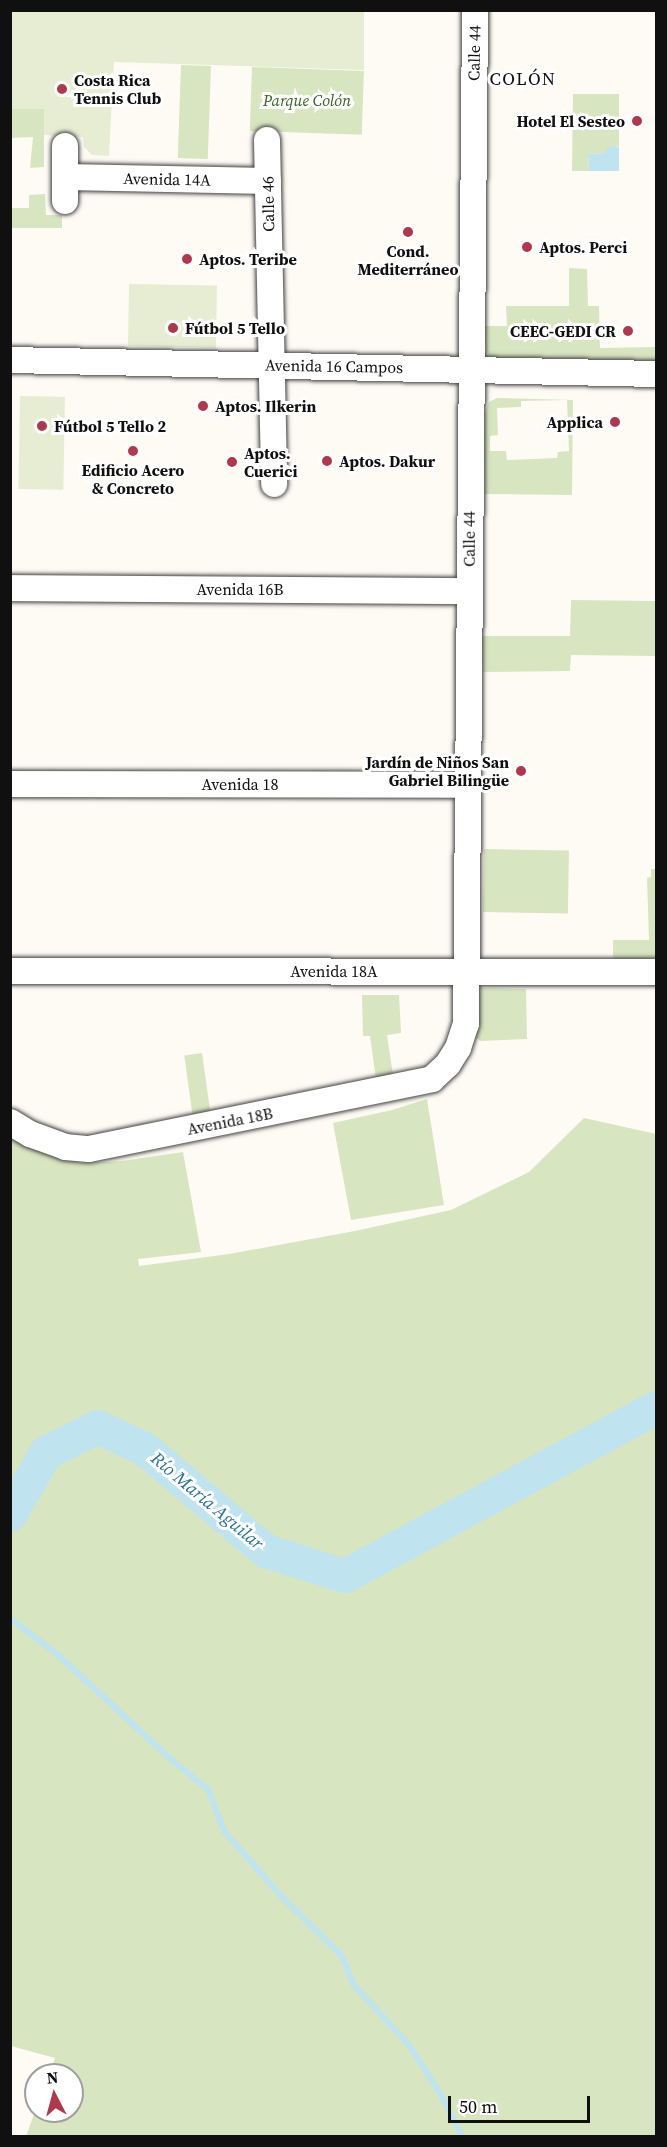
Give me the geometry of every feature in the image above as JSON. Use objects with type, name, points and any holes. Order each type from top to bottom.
[{"type":"street","name":"Calle 44","points":[[448,1064],[458,1048],[466,1024],[475,10]]},
{"type":"street","name":"Calle 46","points":[[267,140],[274,484]]},
{"type":"street","name":"Avenida 14A","points":[[65,146],[66,189],[268,181]]},
{"type":"street","name":"Avenida 16 Campos","points":[[10,360],[657,374]]},
{"type":"street","name":"Avenida 16B","points":[[10,588],[469,591]]},
{"type":"street","name":"Avenida 18","points":[[10,784],[469,785]]},
{"type":"street","name":"Avenida 18A","points":[[10,971],[657,972]]},
{"type":"street","name":"Avenida 18B","points":[[10,1122],[30,1134],[65,1147],[89,1149],[401,1087],[432,1079],[448,1064]]},
{"type":"green space","name":"Costa Rica Tennis Club","points":[[10,11],[364,11],[364,70],[114,62],[109,156],[92,155],[84,147],[83,137],[44,135],[44,109],[11,109]]},
{"type":"green space","points":[[181,65],[211,66],[208,159],[178,158]]},
{"type":"green space","name":"Parque Colón","points":[[252,67],[364,71],[362,135],[250,131]]},
{"type":"green space","points":[[573,94],[619,94],[619,148],[617,146],[606,153],[588,154],[589,171],[572,171]]},
{"type":"green space","points":[[10,109],[44,109],[44,167],[30,168],[33,137],[11,138]]},
{"type":"green space","points":[[45,194],[46,215],[62,215],[62,228],[11,228],[11,208],[29,208],[29,195]]},
{"type":"green space","points":[[569,268],[587,269],[588,306],[599,306],[600,348],[656,347],[656,363],[491,359],[486,350],[485,326],[507,326],[506,306],[569,306]]},
{"type":"green space","name":"Fútbol 5 Tello","points":[[129,284],[217,286],[216,348],[128,346]]},
{"type":"green space","name":"Fútbol 5 Tello 2","points":[[20,396],[65,397],[63,490],[18,489]]},
{"type":"green space","points":[[497,398],[573,400],[572,495],[484,494],[484,415],[489,402]],"holes":[[[567,400],[569,451],[558,452],[557,458],[507,460],[506,451],[490,451],[490,436],[498,435],[497,408],[521,407],[521,401]]]},
{"type":"green space","points":[[571,600],[656,601],[656,656],[571,655],[570,671],[483,672],[482,636],[570,636]]},
{"type":"green space","points":[[484,849],[569,850],[568,913],[483,912]]},
{"type":"green space","points":[[651,869],[656,869],[656,958],[613,963],[613,940],[649,940],[647,878],[651,877]]},
{"type":"green space","points":[[479,988],[526,989],[527,1039],[481,1041],[474,1037]]},
{"type":"green space","points":[[362,995],[399,995],[401,1033],[387,1035],[393,1075],[376,1079],[370,1036],[363,1036]]},
{"type":"green space","points":[[202,1053],[210,1111],[192,1114],[184,1056]]},
{"type":"green space","points":[[427,1099],[444,1205],[351,1220],[333,1123],[392,1110]]},
{"type":"green space","points":[[584,1118],[656,1134],[656,2136],[26,2136],[31,2123],[84,2123],[84,2063],[53,2063],[55,2058],[11,2046],[10,1136],[32,1149],[80,1163],[122,1161],[183,1152],[201,1252],[138,1259],[139,1266],[229,1254],[355,1231],[451,1210],[529,1172]]},
{"type":"water","points":[[614,145],[619,148],[619,171],[589,171],[588,154],[605,153],[607,148]]},
{"type":"waterway","name":"Río María Aguilar","points":[[10,1515],[46,1453],[98,1427],[146,1450],[266,1551],[345,1576],[656,1408]]},
{"type":"waterway","points":[[10,1618],[57,1654],[175,1763],[208,1789],[224,1831],[282,1897],[342,1956],[354,1985],[409,2045],[441,2095],[462,2136]]},
{"type":"place","name":"Costa Rica Tennis Club","points":[[62,89]]},
{"type":"place","name":"Hotel El Sesteo","points":[[637,121]]},
{"type":"place","name":"Cond. Mediterráneo","points":[[408,232]]},
{"type":"place","name":"Aptos. Perci","points":[[527,247]]},
{"type":"place","name":"Aptos. Teribe","points":[[187,259]]},
{"type":"place","name":"Fútbol 5 Tello","points":[[173,328]]},
{"type":"place","name":"CEEC-GEDI CR","points":[[628,331]]},
{"type":"place","name":"Aptos. Ilkerin","points":[[203,406]]},
{"type":"place","name":"Applica","points":[[615,422]]},
{"type":"place","name":"Fútbol 5 Tello 2","points":[[42,426]]},
{"type":"place","name":"Edificio Acero & Concreto","points":[[133,451]]},
{"type":"place","name":"Aptos. Dakur","points":[[327,461]]},
{"type":"place","name":"Aptos. Cuerici","points":[[232,462]]},
{"type":"place","name":"Jardín de Niños San Gabriel Bilingüe","points":[[521,771]]},
{"type":"district","name":"COLÓN","points":[[523,79]]}]
